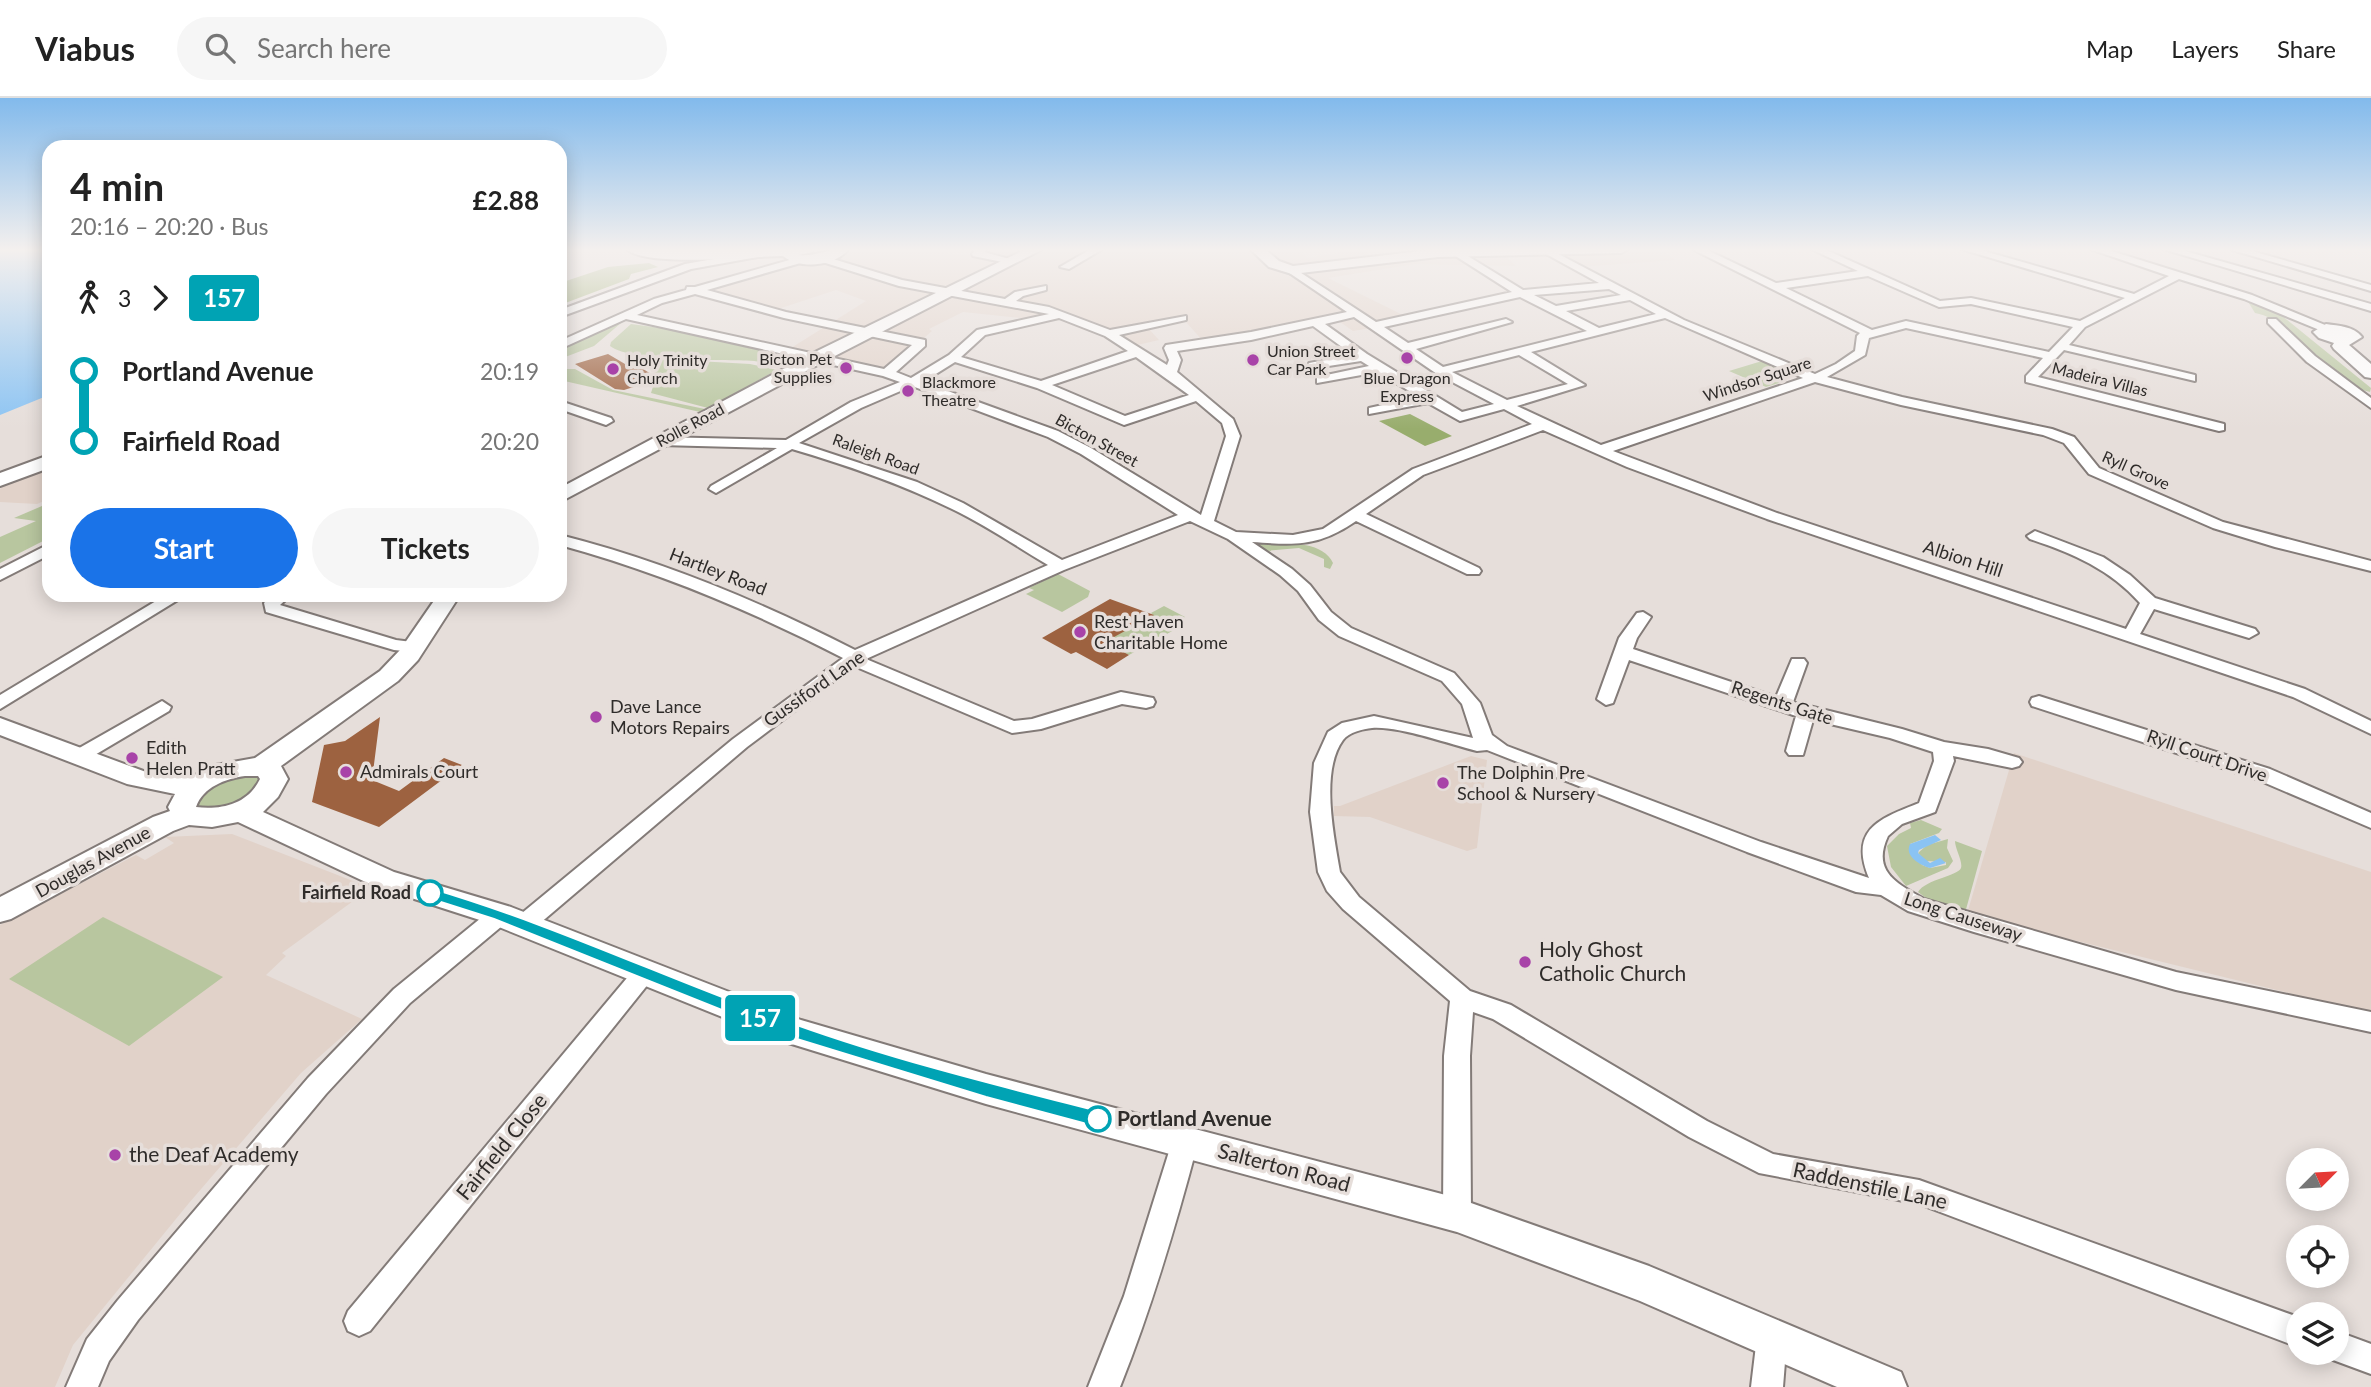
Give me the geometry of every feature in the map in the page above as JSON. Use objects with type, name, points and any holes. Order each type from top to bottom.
[{"type":"main road","name":"Rolle Road","points":[[567,489],[821,356],[917,309]]},
{"type":"main road","points":[[2326,329],[2321,332],[2348,337],[2371,333]]},
{"type":"main road","points":[[2348,337],[2340,346],[2371,373]]},
{"type":"main road","points":[[0,480],[42,464]]},
{"type":"main road","points":[[261,767],[389,676],[414,647],[444,602]]},
{"type":"main road","points":[[0,726],[136,778],[162,784],[195,786]]},
{"type":"main road","points":[[261,767],[271,771],[275,779],[271,789],[246,809],[223,817],[202,819],[187,815],[182,807],[185,797],[195,786],[228,770],[261,767]]},
{"type":"main road","name":"Salterton Road","points":[[246,809],[249,817],[384,879],[512,919],[794,1031],[986,1089],[1457,1215],[1649,1285],[1886,1387]]},
{"type":"street","points":[[567,342],[642,309]]},
{"type":"street","points":[[763,309],[921,343],[887,373]]},
{"type":"street","points":[[1046,309],[1109,334],[1170,373],[1228,422],[1233,436],[1206,522]]},
{"type":"street","name":"Albion Hill","points":[[1347,309],[1441,371],[1501,405],[1684,485],[2299,693],[2371,728]]},
{"type":"street","points":[[1372,326],[1448,309]]},
{"type":"street","points":[[1555,310],[1560,309]]},
{"type":"street","name":"Ryll Grove","points":[[1655,309],[1815,379],[1901,401],[2047,432],[2069,440],[2094,471],[2218,525],[2371,566]]},
{"type":"street","points":[[1821,309],[1869,332],[1906,324],[2160,367],[2190,378]]},
{"type":"street","points":[[2008,309],[2081,325]]},
{"type":"street","name":"Madeira Villas","points":[[2111,309],[2081,325],[2030,379],[2220,427]]},
{"type":"street","points":[[2278,309],[2326,329]]},
{"type":"street","points":[[1555,310],[1596,331]]},
{"type":"street","points":[[716,489],[856,405],[914,381],[953,358],[981,332],[1061,314]]},
{"type":"street","points":[[1109,334],[1158,337],[1316,323],[1354,314]]},
{"type":"street","points":[[1441,371],[1665,314]]},
{"type":"street","name":"Bicton Street","points":[[626,316],[821,356],[887,373],[1053,434],[1086,451],[1190,516],[1233,536],[1286,572],[1304,588],[1325,616],[1345,632],[1432,668],[1453,681],[1471,703],[1483,738],[1490,744]]},
{"type":"street","points":[[1158,337],[1182,318]]},
{"type":"street","points":[[1405,348],[1506,321]]},
{"type":"street","points":[[2272,321],[2311,359],[2371,404]]},
{"type":"street","points":[[1316,323],[1363,357],[1461,417],[1579,385],[1520,351]]},
{"type":"street","name":"Windsor Square","points":[[1601,450],[1826,376],[1861,352],[1863,336],[1869,332]]},
{"type":"street","points":[[1158,337],[1175,360],[1170,373]]},
{"type":"street","points":[[1041,385],[1138,352]]},
{"type":"street","points":[[1313,366],[1363,357]]},
{"type":"street","points":[[953,358],[1041,385],[1124,421],[1199,396]]},
{"type":"street","points":[[1321,380],[1383,367]]},
{"type":"street","points":[[2357,394],[2371,395]]},
{"type":"street","points":[[1374,411],[1431,398]]},
{"type":"street","points":[[567,407],[606,421]]},
{"type":"street","points":[[1233,536],[1283,540],[1328,533],[1418,472],[1543,425]]},
{"type":"street","name":"Raleigh Road","points":[[660,441],[788,444],[865,467],[912,485],[999,528],[1060,566]]},
{"type":"street","points":[[1357,515],[1473,571]]},
{"type":"street","name":"Gussiford Lane","points":[[512,919],[854,658],[1060,566],[1190,516]]},
{"type":"street","points":[[2035,536],[2074,548],[2123,574],[2149,601],[2249,633]]},
{"type":"street","name":"Hartley Road","points":[[567,542],[615,554],[701,584],[779,617],[854,658],[1012,727],[1034,725],[1121,698],[1146,702]]},
{"type":"street","points":[[0,575],[42,553]]},
{"type":"street","points":[[2131,635],[2149,601]]},
{"type":"street","points":[[0,703],[166,602]]},
{"type":"street","points":[[273,602],[272,608],[394,645],[414,647]]},
{"type":"street","points":[[1606,699],[1628,638],[1643,617]]},
{"type":"street","name":"Regents Gate","points":[[1624,652],[1806,713],[1895,733],[1942,748],[1988,755],[2012,762]]},
{"type":"street","points":[[1782,706],[1798,663]]},
{"type":"street","name":"Ryll Court Drive","points":[[2039,702],[2263,774],[2371,821]]},
{"type":"street","points":[[81,755],[162,708]]},
{"type":"street","points":[[1796,751],[1806,713]]},
{"type":"street","name":"Raddenstile Lane","points":[[1490,744],[1477,745],[1397,725],[1366,722],[1349,727],[1335,736],[1324,763],[1320,812],[1329,872],[1335,885],[1366,916],[1462,998],[1502,1012],[1698,1129],[1769,1165],[1919,1192],[2286,1328]]},
{"type":"street","name":"Long Causeway","points":[[1490,744],[1767,852],[1864,886],[1885,887],[1916,905],[2176,981],[2371,1022]]},
{"type":"street","points":[[1885,887],[1875,874],[1872,863],[1876,839],[1893,820],[1927,807],[1944,761],[1942,748]]},
{"type":"street","name":"Douglas Avenue","points":[[0,911],[163,824],[187,815]]},
{"type":"street","points":[[82,1387],[98,1350],[128,1310],[317,1086],[402,996],[512,919]]},
{"type":"street","name":"Fairfield Close","points":[[359,1321],[645,972]]},
{"type":"street","points":[[1457,1215],[1457,1056],[1462,998]]},
{"type":"street","points":[[1104,1387],[1128,1333],[1161,1232],[1185,1142]]},
{"type":"street","points":[[1767,1387],[1772,1337]]},
{"type":"street","points":[[2349,1351],[2371,1359]]},
{"type":"shaded area","points":[[853,309],[910,309],[820,354],[791,348]]},
{"type":"shaded area","points":[[923,309],[1029,309],[1055,313],[1039,320],[963,312],[929,329],[932,331],[888,369],[828,357]]},
{"type":"shaded area","points":[[1050,309],[1343,309],[1371,328],[1353,331],[1333,317],[1204,342],[1184,320],[1148,328],[1159,340],[1133,346]]},
{"type":"shaded area","points":[[1353,309],[1391,309],[1411,319],[1378,327]]},
{"type":"shaded area","points":[[42,471],[42,502],[0,502],[0,489]]},
{"type":"shaded area","points":[[2014,753],[2371,872],[2371,1013],[1967,914]]},
{"type":"shaded area","name":"The Dolphin Pre School & Nursery","points":[[1471,756],[1487,760],[1477,848],[1467,851],[1370,817],[1334,816],[1334,806]]},
{"type":"shaded area","name":"the Deaf Academy","points":[[232,834],[371,888],[282,953],[286,956],[266,975],[362,1019],[301,1073],[189,1203],[73,1345],[55,1387],[0,1387],[0,925],[136,855],[145,860],[174,843],[165,837]]},
{"type":"green space","points":[[2253,309],[2268,309],[2281,315],[2371,388],[2370,392],[2353,386],[2338,376],[2283,326],[2255,313]]},
{"type":"green space","points":[[615,323],[621,323],[594,346],[567,356],[567,344]]},
{"type":"green space","points":[[631,324],[799,356],[801,360],[782,366],[754,361],[657,358],[621,351],[610,346]]},
{"type":"green space","points":[[644,358],[750,364],[777,370],[708,408],[651,393],[657,374],[640,361]]},
{"type":"green space","points":[[1762,361],[1775,367],[1779,383],[1766,387],[1729,371]]},
{"type":"green space","points":[[567,369],[575,369],[613,390],[705,409],[700,412],[567,382]]},
{"type":"green space","points":[[1410,414],[1452,436],[1425,446],[1379,421]]},
{"type":"green space","points":[[42,506],[42,542],[0,563],[0,537],[36,521],[14,518]]},
{"type":"green space","points":[[1260,542],[1311,546],[1328,555],[1333,563],[1330,569],[1324,567],[1324,559],[1299,548],[1265,551],[1253,544]]},
{"type":"green space","points":[[1058,574],[1090,591],[1088,597],[1062,612],[1026,594],[1034,590],[1029,588]]},
{"type":"green space","points":[[1164,606],[1185,617],[1176,622],[1183,625],[1129,655],[1099,638],[1153,615],[1151,613]]},
{"type":"green space","points":[[257,775],[263,780],[237,807],[200,809],[197,806],[197,798],[228,776]]},
{"type":"green space","points":[[1921,820],[1942,829],[1939,833],[1910,844],[1922,865],[1930,868],[1946,865],[1946,862],[1925,861],[1918,853],[1927,845],[1948,839],[1947,848],[1953,861],[1948,868],[1906,886],[1891,867],[1887,846],[1899,834],[1911,828],[1910,823]]},
{"type":"green space","points":[[1955,841],[1982,851],[1965,913],[1926,898],[1918,892],[1928,884],[1959,871],[1961,862]]},
{"type":"green space","points":[[103,917],[223,977],[129,1046],[9,979]]},
{"type":"water","points":[[0,309],[42,309],[42,398],[0,415]]},
{"type":"water","points":[[1935,835],[1941,840],[1919,850],[1918,853],[1930,863],[1940,858],[1946,863],[1930,868],[1914,859],[1909,848],[1910,844]]},
{"type":"building","name":"Holy Trinity Church","points":[[608,354],[625,364],[632,362],[659,379],[624,390],[615,389],[575,364]]},
{"type":"building","name":"Rest Haven Charitable Home","points":[[1110,599],[1154,615],[1105,642],[1129,655],[1107,669],[1042,638]]},
{"type":"building","name":"Admirals Court","points":[[380,717],[372,780],[399,791],[444,758],[462,765],[379,827],[312,802],[324,745],[345,741]]},
{"type":"bus line","name":"157","points":[[430,893],[500,915],[794,1031],[986,1089],[1098,1119]]},
{"type":"place","name":"Blue Dragon Express","points":[[1407,358]]},
{"type":"place","name":"Union Street Car Park","points":[[1253,360]]},
{"type":"place","name":"Bicton Pet Supplies","points":[[846,368]]},
{"type":"place","name":"Holy Trinity Church","points":[[613,369]]},
{"type":"place","name":"Blackmore Theatre","points":[[908,391]]},
{"type":"place","name":"Rest Haven Charitable Home","points":[[1080,632]]},
{"type":"place","name":"Dave Lance Motors Repairs","points":[[596,717]]},
{"type":"place","name":"Edith Helen Pratt","points":[[132,758]]},
{"type":"place","name":"Admirals Court","points":[[346,772]]},
{"type":"place","name":"The Dolphin Pre School & Nursery","points":[[1443,783]]},
{"type":"place","name":"Fairfield Road","points":[[430,893]]},
{"type":"place","name":"Holy Ghost Catholic Church","points":[[1525,962]]},
{"type":"place","name":"Portland Avenue","points":[[1098,1119]]},
{"type":"place","name":"the Deaf Academy","points":[[115,1155]]}]
